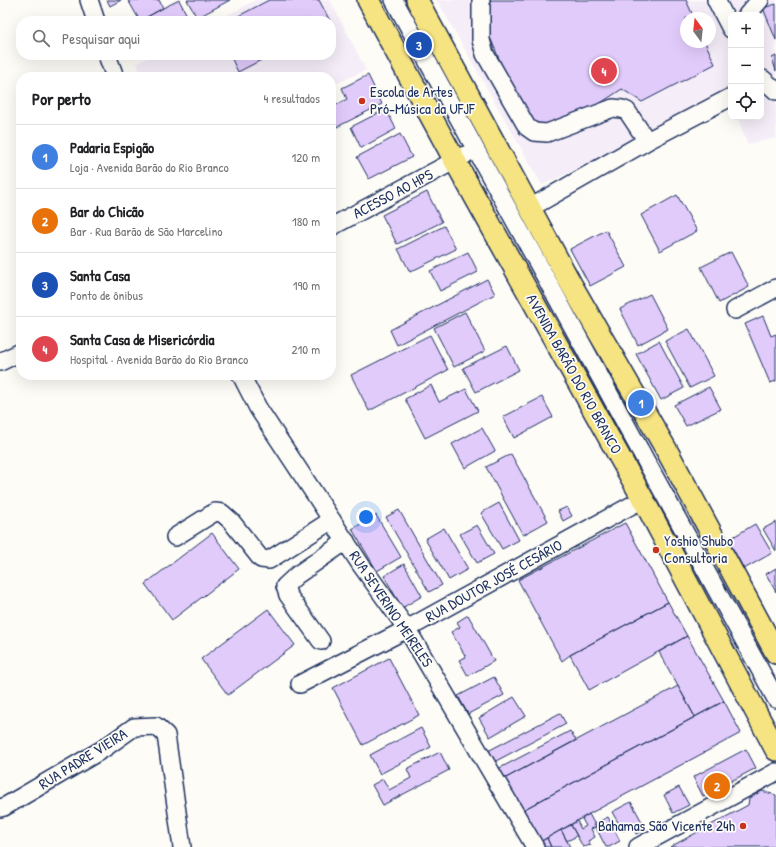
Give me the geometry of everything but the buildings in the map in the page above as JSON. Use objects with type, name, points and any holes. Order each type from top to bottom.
[{"type":"main road","name":"AVENIDA BARÃO DO RIO BRANCO","points":[[368,0],[455,161],[643,499],[776,750]]},
{"type":"main road","points":[[417,0],[571,284],[666,449],[776,652]]},
{"type":"street","points":[[89,0],[94,16]]},
{"type":"street","name":"AVENIDA BARÃO DO RIO BRANCO","points":[[394,0],[776,699]]},
{"type":"street","points":[[481,0],[481,40],[485,54],[527,127],[534,132],[547,133],[613,108],[622,109],[627,111],[647,141]]},
{"type":"street","points":[[716,0],[728,23]]},
{"type":"street","points":[[750,12],[760,0]]},
{"type":"street","points":[[109,60],[113,72]]},
{"type":"street","points":[[764,81],[776,91]]},
{"type":"street","points":[[530,208],[647,141],[728,99]]},
{"type":"street","name":"ACESSO AO HPS","points":[[336,224],[475,150]]},
{"type":"street","points":[[735,310],[776,288]]},
{"type":"street","points":[[0,362],[16,354]]},
{"type":"street","name":"RUA SEVERINO MEIRELES","points":[[244,380],[258,408],[346,541],[407,629],[535,847]]},
{"type":"street","name":"RUA DOUTOR JOSÉ CESÁRIO","points":[[300,684],[407,629],[643,499]]},
{"type":"street","points":[[175,537],[215,512],[222,512],[262,559],[269,560],[332,520]]},
{"type":"street","points":[[321,641],[288,595],[285,586],[297,575],[346,541]]},
{"type":"street","name":"RUA PADRE VIEIRA","points":[[0,808],[103,749],[134,728],[156,726],[166,735],[182,847]]},
{"type":"street","points":[[638,847],[776,772]]},
{"type":"shaded area","points":[[256,0],[330,0],[366,70],[336,84],[336,72],[140,72],[137,63],[143,60],[336,60],[336,16],[226,16]]},
{"type":"shaded area","points":[[437,0],[776,0],[776,138],[747,144],[739,120],[764,120],[764,12],[728,12],[728,100],[542,185]]},
{"type":"place","name":"Santa Casa","points":[[419,45]]},
{"type":"place","name":"Santa Casa de Misericórdia","points":[[604,71]]},
{"type":"place","name":"Escola de Artes Pró-Música da UFJF","points":[[362,101]]},
{"type":"place","name":"Padaria Espigão","points":[[641,403]]},
{"type":"place","name":"Yoshio Shubo Consultoria","points":[[656,550]]},
{"type":"place","name":"Bar do Chicão","points":[[717,786]]},
{"type":"place","name":"Bahamas São Vicente 24h","points":[[743,826]]}]
